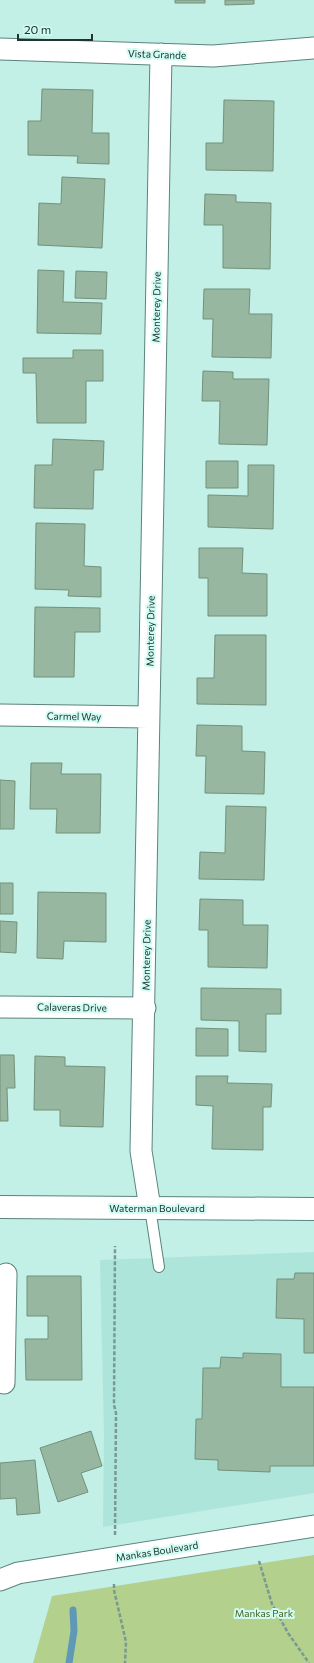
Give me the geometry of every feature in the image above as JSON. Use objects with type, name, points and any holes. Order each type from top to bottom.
[{"type":"main road","name":"Waterman Boulevard","points":[[0,1207],[314,1209]]},
{"type":"street","name":"Vista Grande","points":[[0,49],[213,56],[314,48]]},
{"type":"street","name":"Monterey Drive","points":[[150,1208],[141,1151],[145,1008],[161,54]]},
{"type":"street","name":"Carmel Way","points":[[0,715],[149,717]]},
{"type":"street","name":"Calaveras Drive","points":[[0,1007],[145,1008]]},
{"type":"street","points":[[4,1383],[2,1355],[6,1274]]},
{"type":"street","name":"Mankas Boulevard","points":[[0,1580],[18,1573],[314,1526]]},
{"type":"lane","points":[[150,1208],[159,1267]]},
{"type":"path","points":[[114,1535],[116,1246]]},
{"type":"path","points":[[259,1561],[272,1604],[288,1633],[309,1663]]},
{"type":"path","points":[[114,1584],[114,1590],[126,1642],[125,1663]]},
{"type":"shaded area","points":[[314,1252],[314,1493],[103,1527],[104,1434],[100,1260]]},
{"type":"green space","name":"Mankas Park","points":[[314,1555],[314,1663],[33,1663],[52,1596]]},
{"type":"building","points":[[175,0],[205,0],[205,3],[175,3]]},
{"type":"building","points":[[225,0],[254,0],[254,4],[225,5]]},
{"type":"building","points":[[42,89],[93,90],[92,133],[109,133],[109,164],[77,163],[78,156],[28,155],[28,121],[41,121]]},
{"type":"building","points":[[224,100],[274,101],[273,171],[206,170],[206,143],[223,143]]},
{"type":"building","points":[[62,177],[105,179],[102,248],[38,245],[39,203],[61,204]]},
{"type":"building","points":[[205,194],[236,195],[236,202],[271,203],[270,269],[223,268],[223,225],[204,225]]},
{"type":"building","points":[[38,270],[64,271],[63,302],[102,303],[101,334],[37,333]]},
{"type":"building","points":[[76,271],[107,272],[106,299],[75,298]]},
{"type":"building","points":[[204,289],[250,289],[249,314],[272,314],[271,358],[212,357],[213,319],[203,319]]},
{"type":"building","points":[[73,350],[103,350],[103,381],[86,381],[86,423],[37,423],[36,373],[23,373],[23,358],[73,358]]},
{"type":"building","points":[[203,371],[233,372],[233,379],[269,379],[267,445],[219,444],[220,401],[202,401]]},
{"type":"building","points":[[53,439],[104,441],[103,470],[94,470],[93,509],[34,508],[35,465],[52,465]]},
{"type":"building","points":[[206,461],[238,461],[238,488],[206,488]]},
{"type":"building","points":[[248,465],[274,465],[273,529],[208,527],[208,495],[248,496]]},
{"type":"building","points":[[36,523],[85,524],[84,566],[101,567],[101,597],[68,596],[69,590],[35,589]]},
{"type":"building","points":[[199,548],[243,548],[242,573],[267,574],[267,616],[208,616],[208,578],[199,578]]},
{"type":"building","points":[[35,607],[100,608],[100,632],[75,632],[74,677],[34,677]]},
{"type":"building","points":[[215,635],[266,635],[266,705],[197,704],[197,678],[214,678]]},
{"type":"building","points":[[197,725],[242,726],[242,751],[265,752],[264,794],[205,793],[206,756],[196,756]]},
{"type":"building","points":[[31,763],[62,763],[61,774],[101,774],[100,833],[56,833],[57,809],[30,809]]},
{"type":"building","points":[[0,780],[15,781],[14,829],[0,829]]},
{"type":"building","points":[[226,806],[266,807],[264,880],[199,879],[200,852],[225,853]]},
{"type":"building","points":[[0,883],[13,883],[13,914],[0,914]]},
{"type":"building","points":[[38,892],[106,893],[106,942],[64,941],[63,959],[37,958]]},
{"type":"building","points":[[200,899],[243,900],[243,925],[268,925],[267,968],[208,967],[208,930],[199,930]]},
{"type":"building","points":[[0,921],[17,922],[16,953],[0,952]]},
{"type":"building","points":[[201,988],[281,989],[281,1014],[266,1014],[266,1052],[239,1051],[239,1021],[201,1020]]},
{"type":"building","points":[[196,1028],[228,1029],[228,1056],[196,1056]]},
{"type":"building","points":[[0,1055],[14,1055],[15,1088],[7,1088],[8,1121],[0,1121]]},
{"type":"building","points":[[35,1056],[65,1057],[65,1066],[105,1067],[103,1127],[60,1126],[60,1110],[34,1110]]},
{"type":"building","points":[[196,1076],[228,1076],[227,1083],[272,1084],[271,1107],[263,1107],[263,1150],[212,1149],[213,1106],[196,1105]]},
{"type":"building","points":[[295,1273],[314,1273],[314,1353],[304,1353],[304,1319],[276,1318],[277,1279],[294,1279]]},
{"type":"building","points":[[27,1276],[81,1276],[82,1380],[26,1380],[25,1339],[48,1339],[48,1316],[27,1316]]},
{"type":"building","points":[[243,1353],[281,1354],[281,1387],[314,1387],[314,1466],[270,1466],[270,1472],[218,1470],[218,1460],[195,1459],[196,1419],[202,1419],[203,1368],[220,1368],[221,1357],[243,1358]]},
{"type":"building","points":[[91,1431],[102,1466],[81,1473],[88,1492],[58,1502],[40,1448]]},
{"type":"building","points":[[35,1460],[40,1513],[17,1515],[16,1498],[0,1499],[0,1463]]},
{"type":"waterway","points":[[69,1663],[74,1631],[73,1610]]}]
